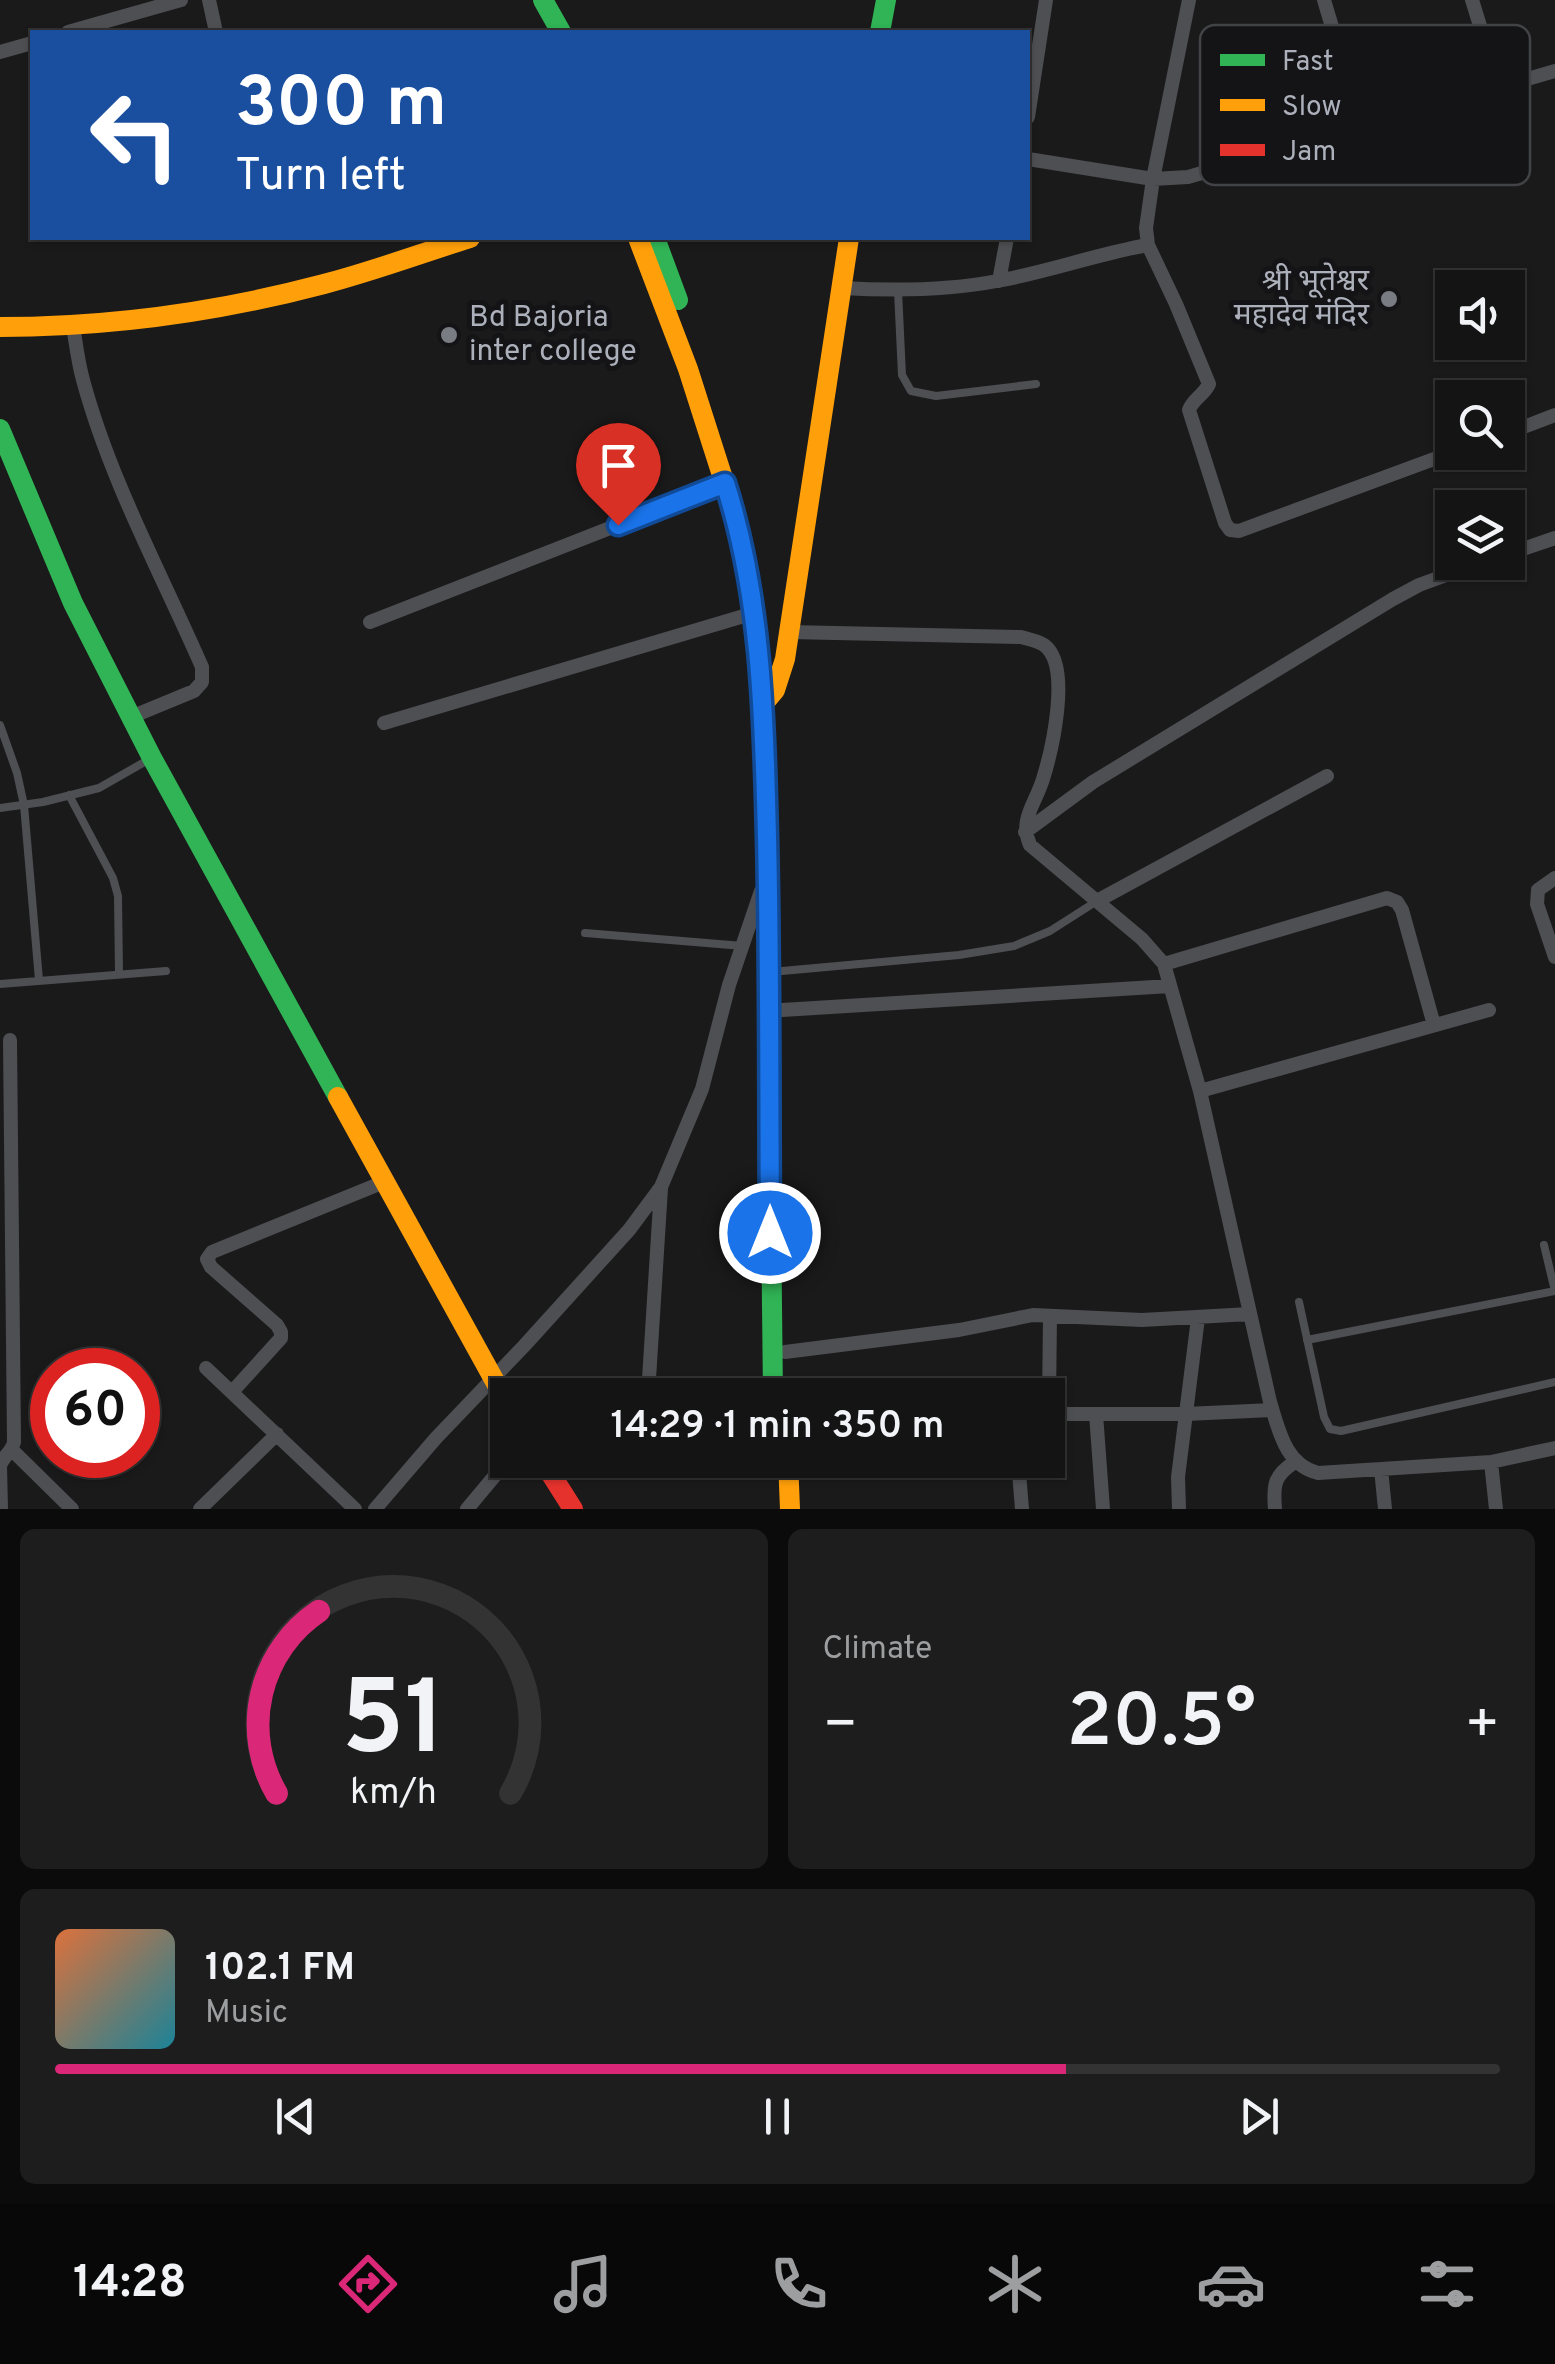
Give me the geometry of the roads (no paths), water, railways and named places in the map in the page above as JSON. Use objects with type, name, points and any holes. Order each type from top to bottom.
[{"type":"main road","points":[[527,0],[544,30]]},
{"type":"main road","points":[[543,0],[560,30]]},
{"type":"main road","points":[[880,30],[886,0]]},
{"type":"main road","points":[[0,327],[152,319],[324,284],[464,240]]},
{"type":"main road","points":[[639,240],[688,369],[736,519],[770,696],[768,871],[776,1238],[786,1378]]},
{"type":"main road","points":[[657,240],[748,516],[760,572],[782,842],[773,1378]]},
{"type":"main road","points":[[770,696],[789,632],[849,240]]},
{"type":"main road","points":[[0,428],[73,604],[152,758],[490,1378]]},
{"type":"main road","points":[[554,1478],[574,1509]]},
{"type":"main road","points":[[774,1478],[775,1509]]},
{"type":"main road","points":[[789,1478],[790,1509]]},
{"type":"street","points":[[75,30],[181,0]]},
{"type":"street","points":[[209,0],[216,30]]},
{"type":"street","points":[[1030,103],[1046,0]]},
{"type":"street","points":[[1189,0],[1147,211],[1148,246],[1209,384],[1189,410],[1225,523],[1230,530],[1239,531],[1435,459]]},
{"type":"street","points":[[1324,0],[1331,25]]},
{"type":"street","points":[[1472,0],[1480,25]]},
{"type":"street","points":[[0,52],[30,44]]},
{"type":"street","points":[[1530,78],[1555,71]]},
{"type":"street","points":[[1030,159],[1153,179],[1200,174]]},
{"type":"street","points":[[999,281],[1006,240]]},
{"type":"street","points":[[842,288],[898,291],[999,281],[1109,252],[1148,246]]},
{"type":"street","points":[[72,326],[82,378],[98,427],[202,668],[202,682],[194,691],[131,717]]},
{"type":"street","points":[[1525,426],[1555,415]]},
{"type":"street","points":[[370,622],[725,483]]},
{"type":"street","points":[[1525,548],[1555,538]]},
{"type":"street","points":[[1025,832],[1093,782],[1287,662],[1435,579]]},
{"type":"street","points":[[384,723],[754,613]]},
{"type":"street","points":[[789,632],[1022,637],[1043,644],[1054,658],[1059,679],[1055,720],[1043,778],[1025,832],[1030,845],[1154,950],[1164,964],[1200,1092],[1272,1410],[1284,1445],[1296,1462],[1318,1473],[1491,1462],[1555,1448]]},
{"type":"street","points":[[1097,901],[1326,776]]},
{"type":"street","points":[[492,1378],[629,1230],[662,1187],[702,1089],[729,985],[768,871]]},
{"type":"street","points":[[1555,878],[1538,890],[1537,904],[1555,956]]},
{"type":"street","points":[[1164,964],[1387,898],[1397,902],[1402,910],[1434,1025]]},
{"type":"street","points":[[782,1010],[1170,986]]},
{"type":"street","points":[[1200,1092],[1489,1010]]},
{"type":"street","points":[[1,1509],[0,1466],[14,1442],[6,1320],[10,1040]]},
{"type":"street","points":[[232,1392],[282,1332],[211,1268],[207,1259],[212,1252],[384,1182]]},
{"type":"street","points":[[649,1378],[662,1187]]},
{"type":"street","points":[[785,1352],[959,1330],[1033,1315],[1142,1320],[1250,1314]]},
{"type":"street","points":[[1050,1316],[1050,1403],[1064,1414],[1272,1410]]},
{"type":"street","points":[[1178,1509],[1178,1477],[1198,1318]]},
{"type":"street","points":[[206,1368],[355,1509]]},
{"type":"street","points":[[374,1509],[490,1380]]},
{"type":"street","points":[[1096,1414],[1102,1509]]},
{"type":"street","points":[[200,1509],[276,1434]]},
{"type":"street","points":[[12,1450],[72,1509]]},
{"type":"street","points":[[1275,1509],[1278,1475],[1296,1462]]},
{"type":"street","points":[[1491,1462],[1496,1509]]},
{"type":"street","points":[[1381,1469],[1386,1509]]},
{"type":"street","points":[[468,1509],[493,1478]]},
{"type":"street","points":[[1019,1478],[1022,1509]]},
{"type":"lane","points":[[898,291],[902,375],[911,391],[936,396],[1036,384]]},
{"type":"lane","points":[[0,725],[18,773],[24,805],[38,980]]},
{"type":"lane","points":[[0,808],[98,788],[152,758]]},
{"type":"lane","points":[[69,795],[118,896],[118,974]]},
{"type":"lane","points":[[782,972],[1014,946],[1050,931],[1097,901]]},
{"type":"lane","points":[[585,933],[743,946]]},
{"type":"lane","points":[[0,984],[166,971]]},
{"type":"lane","points":[[1307,1340],[1555,1291],[1544,1245]]},
{"type":"lane","points":[[1299,1302],[1330,1429],[1341,1431],[1555,1382]]},
{"type":"place","name":"श्री भूतेश्वर महादेव मंदिर","points":[[1389,299]]},
{"type":"place","name":"Bd Bajoria inter college","points":[[449,335]]}]
